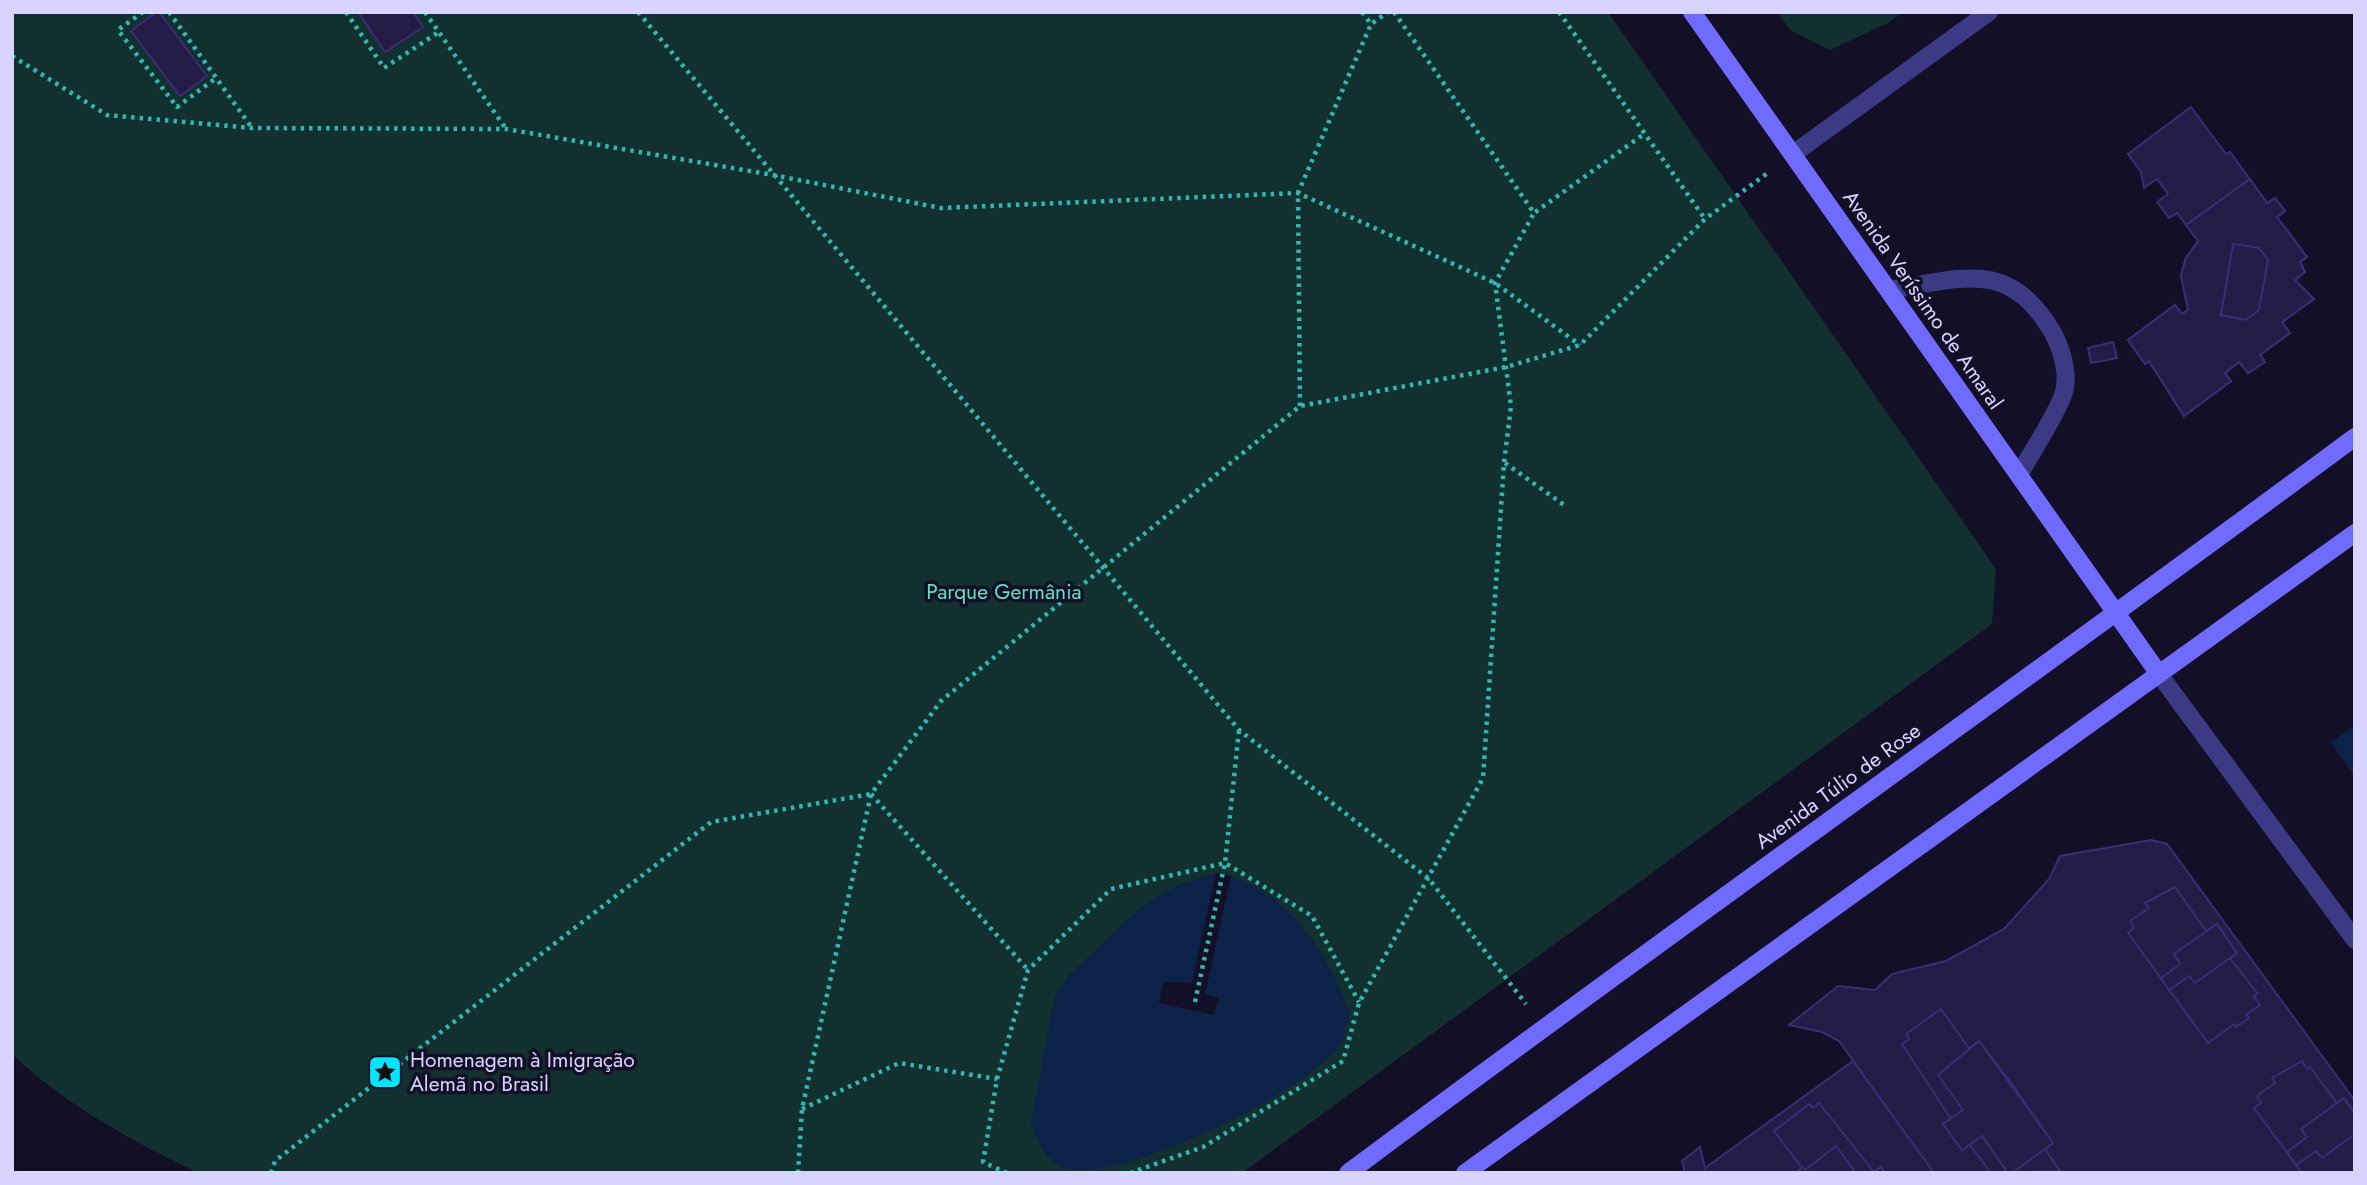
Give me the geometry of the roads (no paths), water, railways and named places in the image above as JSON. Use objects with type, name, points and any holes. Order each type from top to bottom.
[{"type":"street","name":"Avenida Veríssimo de Amaral","points":[[1692,12],[2159,674]]},
{"type":"street","points":[[1793,154],[1989,12]]},
{"type":"street","points":[[1889,290],[1975,277],[2000,280],[2040,311],[2063,351],[2064,393],[2019,475]]},
{"type":"street","name":"Avenida Túlio de Rose","points":[[1348,1173],[1542,1027],[2117,614],[2355,437]]},
{"type":"street","points":[[1465,1173],[2355,533]]},
{"type":"street","points":[[2159,674],[2355,940]]},
{"type":"water","points":[[2355,725],[2355,776],[2331,743]]},
{"type":"water","points":[[1216,873],[1241,880],[1263,892],[1283,907],[1316,945],[1350,1012],[1338,1047],[1319,1066],[1289,1088],[1209,1131],[1125,1163],[1090,1170],[1064,1168],[1052,1160],[1043,1149],[1031,1123],[1054,999],[1069,975],[1141,907],[1176,886]]},
{"type":"place","name":"Homenagem à Imigração Alemã no Brasil","points":[[385,1072]]},
{"type":"park label","name":"Parque Germânia","points":[[1004,592]]}]
